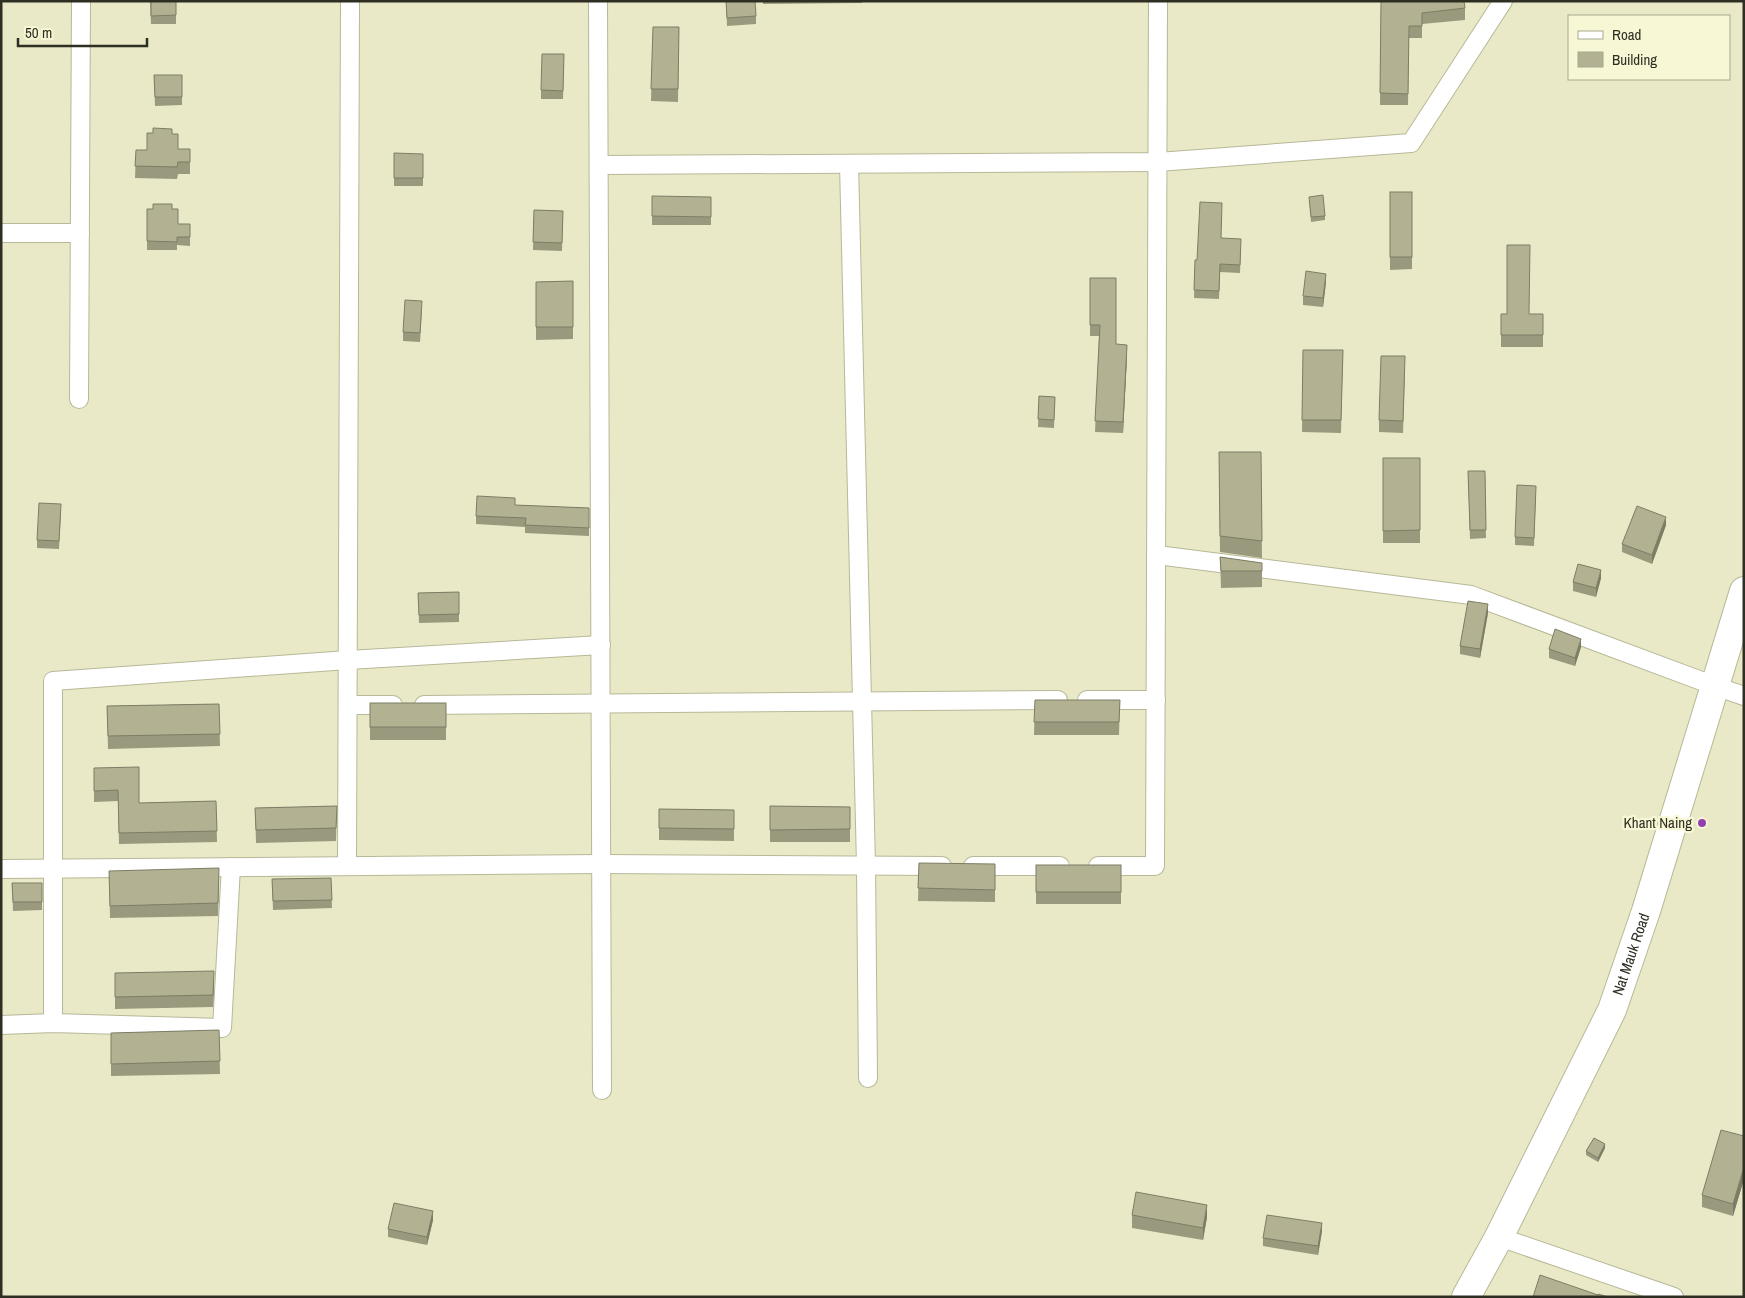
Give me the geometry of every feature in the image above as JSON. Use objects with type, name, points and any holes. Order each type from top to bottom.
[{"type":"highway","name":"Nat Mauk Road","points":[[1466,1297],[1499,1237],[1612,1010],[1646,911],[1744,590]]},
{"type":"street","points":[[79,399],[81,1]]},
{"type":"street","points":[[347,866],[350,1]]},
{"type":"street","points":[[598,1],[602,1090]]},
{"type":"street","points":[[1,869],[602,864],[1155,866],[1158,1]]},
{"type":"street","points":[[599,165],[1158,162],[1411,143],[1503,1]]},
{"type":"street","points":[[849,164],[866,865],[868,1078]]},
{"type":"street","points":[[1,232],[80,233]]},
{"type":"street","points":[[1156,555],[1471,595],[1744,696]]},
{"type":"street","points":[[53,1023],[53,681],[348,660],[601,646]]},
{"type":"street","points":[[348,705],[1156,700]]},
{"type":"street","points":[[1,1025],[53,1023],[222,1028],[231,867]]},
{"type":"street","points":[[1499,1237],[1674,1297]]},
{"type":"building","points":[[151,1],[176,1],[176,15],[151,16]]},
{"type":"building","points":[[726,1],[755,1],[756,16],[727,18]]},
{"type":"building","points":[[1381,1],[1464,1],[1465,8],[1422,13],[1422,26],[1409,26],[1408,94],[1380,93]]},
{"type":"building","points":[[653,27],[679,27],[678,89],[651,89]]},
{"type":"building","points":[[542,54],[564,54],[563,91],[541,90]]},
{"type":"building","points":[[154,75],[182,75],[182,97],[155,97]]},
{"type":"building","points":[[153,128],[172,129],[172,134],[178,134],[178,149],[190,149],[190,162],[178,162],[177,167],[135,166],[136,150],[147,150],[147,133],[153,133]]},
{"type":"building","points":[[394,153],[423,154],[423,178],[394,178]]},
{"type":"building","points":[[1390,192],[1412,192],[1412,257],[1390,257]]},
{"type":"building","points":[[1323,195],[1325,216],[1311,217],[1309,197]]},
{"type":"building","points":[[652,196],[711,197],[711,217],[652,216]]},
{"type":"building","points":[[1200,202],[1222,203],[1221,238],[1241,239],[1240,265],[1220,264],[1219,291],[1194,290]]},
{"type":"building","points":[[153,204],[172,204],[172,209],[178,209],[178,224],[190,224],[190,237],[177,237],[177,242],[147,241],[147,209],[153,209]]},
{"type":"building","points":[[534,210],[563,211],[562,243],[533,242]]},
{"type":"building","points":[[1507,245],[1530,245],[1529,314],[1543,314],[1543,335],[1501,335],[1501,314],[1507,314]]},
{"type":"building","points":[[1306,271],[1326,274],[1323,298],[1303,296]]},
{"type":"building","points":[[1090,278],[1116,278],[1116,344],[1127,345],[1123,422],[1095,421],[1100,325],[1090,325]]},
{"type":"building","points":[[573,281],[573,327],[536,327],[536,282]]},
{"type":"building","points":[[405,300],[422,301],[420,333],[403,332]]},
{"type":"building","points":[[1303,350],[1343,350],[1341,420],[1302,420]]},
{"type":"building","points":[[1381,356],[1405,356],[1403,421],[1379,420]]},
{"type":"building","points":[[1039,396],[1055,397],[1054,420],[1038,419]]},
{"type":"building","points":[[1219,452],[1261,452],[1262,541],[1220,536]]},
{"type":"building","points":[[1383,458],[1420,458],[1420,530],[1383,531]]},
{"type":"building","points":[[1468,471],[1485,471],[1486,530],[1470,530]]},
{"type":"building","points":[[1517,485],[1536,486],[1534,538],[1515,537]]},
{"type":"building","points":[[477,496],[515,498],[515,505],[589,508],[589,528],[525,525],[526,518],[476,516]]},
{"type":"building","points":[[39,503],[61,504],[59,541],[37,540]]},
{"type":"building","points":[[1637,506],[1666,517],[1652,555],[1622,544]]},
{"type":"building","points":[[1220,557],[1262,563],[1262,571],[1221,571]]},
{"type":"building","points":[[1578,564],[1601,570],[1596,588],[1573,582]]},
{"type":"building","points":[[459,592],[459,614],[419,615],[418,593]]},
{"type":"building","points":[[1468,601],[1488,604],[1480,649],[1460,646]]},
{"type":"building","points":[[1555,629],[1581,639],[1575,658],[1549,649]]},
{"type":"building","points":[[1035,700],[1120,700],[1119,722],[1034,722]]},
{"type":"building","points":[[370,703],[446,703],[446,727],[370,727]]},
{"type":"building","points":[[219,704],[220,734],[108,736],[107,706]]},
{"type":"building","points":[[139,767],[139,803],[216,801],[217,831],[119,833],[118,790],[94,791],[94,768]]},
{"type":"building","points":[[337,806],[336,828],[256,830],[255,808]]},
{"type":"building","points":[[770,806],[850,807],[850,829],[770,830]]},
{"type":"building","points":[[659,809],[734,810],[734,829],[659,828]]},
{"type":"building","points":[[919,863],[995,864],[995,890],[918,888]]},
{"type":"building","points":[[1036,865],[1121,865],[1121,892],[1036,892]]},
{"type":"building","points":[[219,868],[218,903],[110,906],[109,871]]},
{"type":"building","points":[[331,878],[332,900],[273,901],[272,879]]},
{"type":"building","points":[[12,883],[42,883],[42,902],[13,902]]},
{"type":"building","points":[[214,971],[213,995],[115,997],[115,973]]},
{"type":"building","points":[[219,1030],[220,1061],[111,1064],[111,1033]]},
{"type":"building","points":[[1721,1130],[1744,1136],[1744,1167],[1733,1204],[1702,1195]]},
{"type":"building","points":[[1594,1138],[1605,1144],[1598,1158],[1586,1151]]},
{"type":"building","points":[[1136,1192],[1207,1205],[1203,1228],[1132,1215]]},
{"type":"building","points":[[394,1203],[433,1211],[427,1237],[388,1229]]},
{"type":"building","points":[[1267,1215],[1322,1223],[1318,1246],[1263,1238]]},
{"type":"building","points":[[1540,1275],[1598,1295],[1608,1297],[1533,1297]]},
{"type":"place","name":"Khant Naing","points":[[1702,823]]}]
